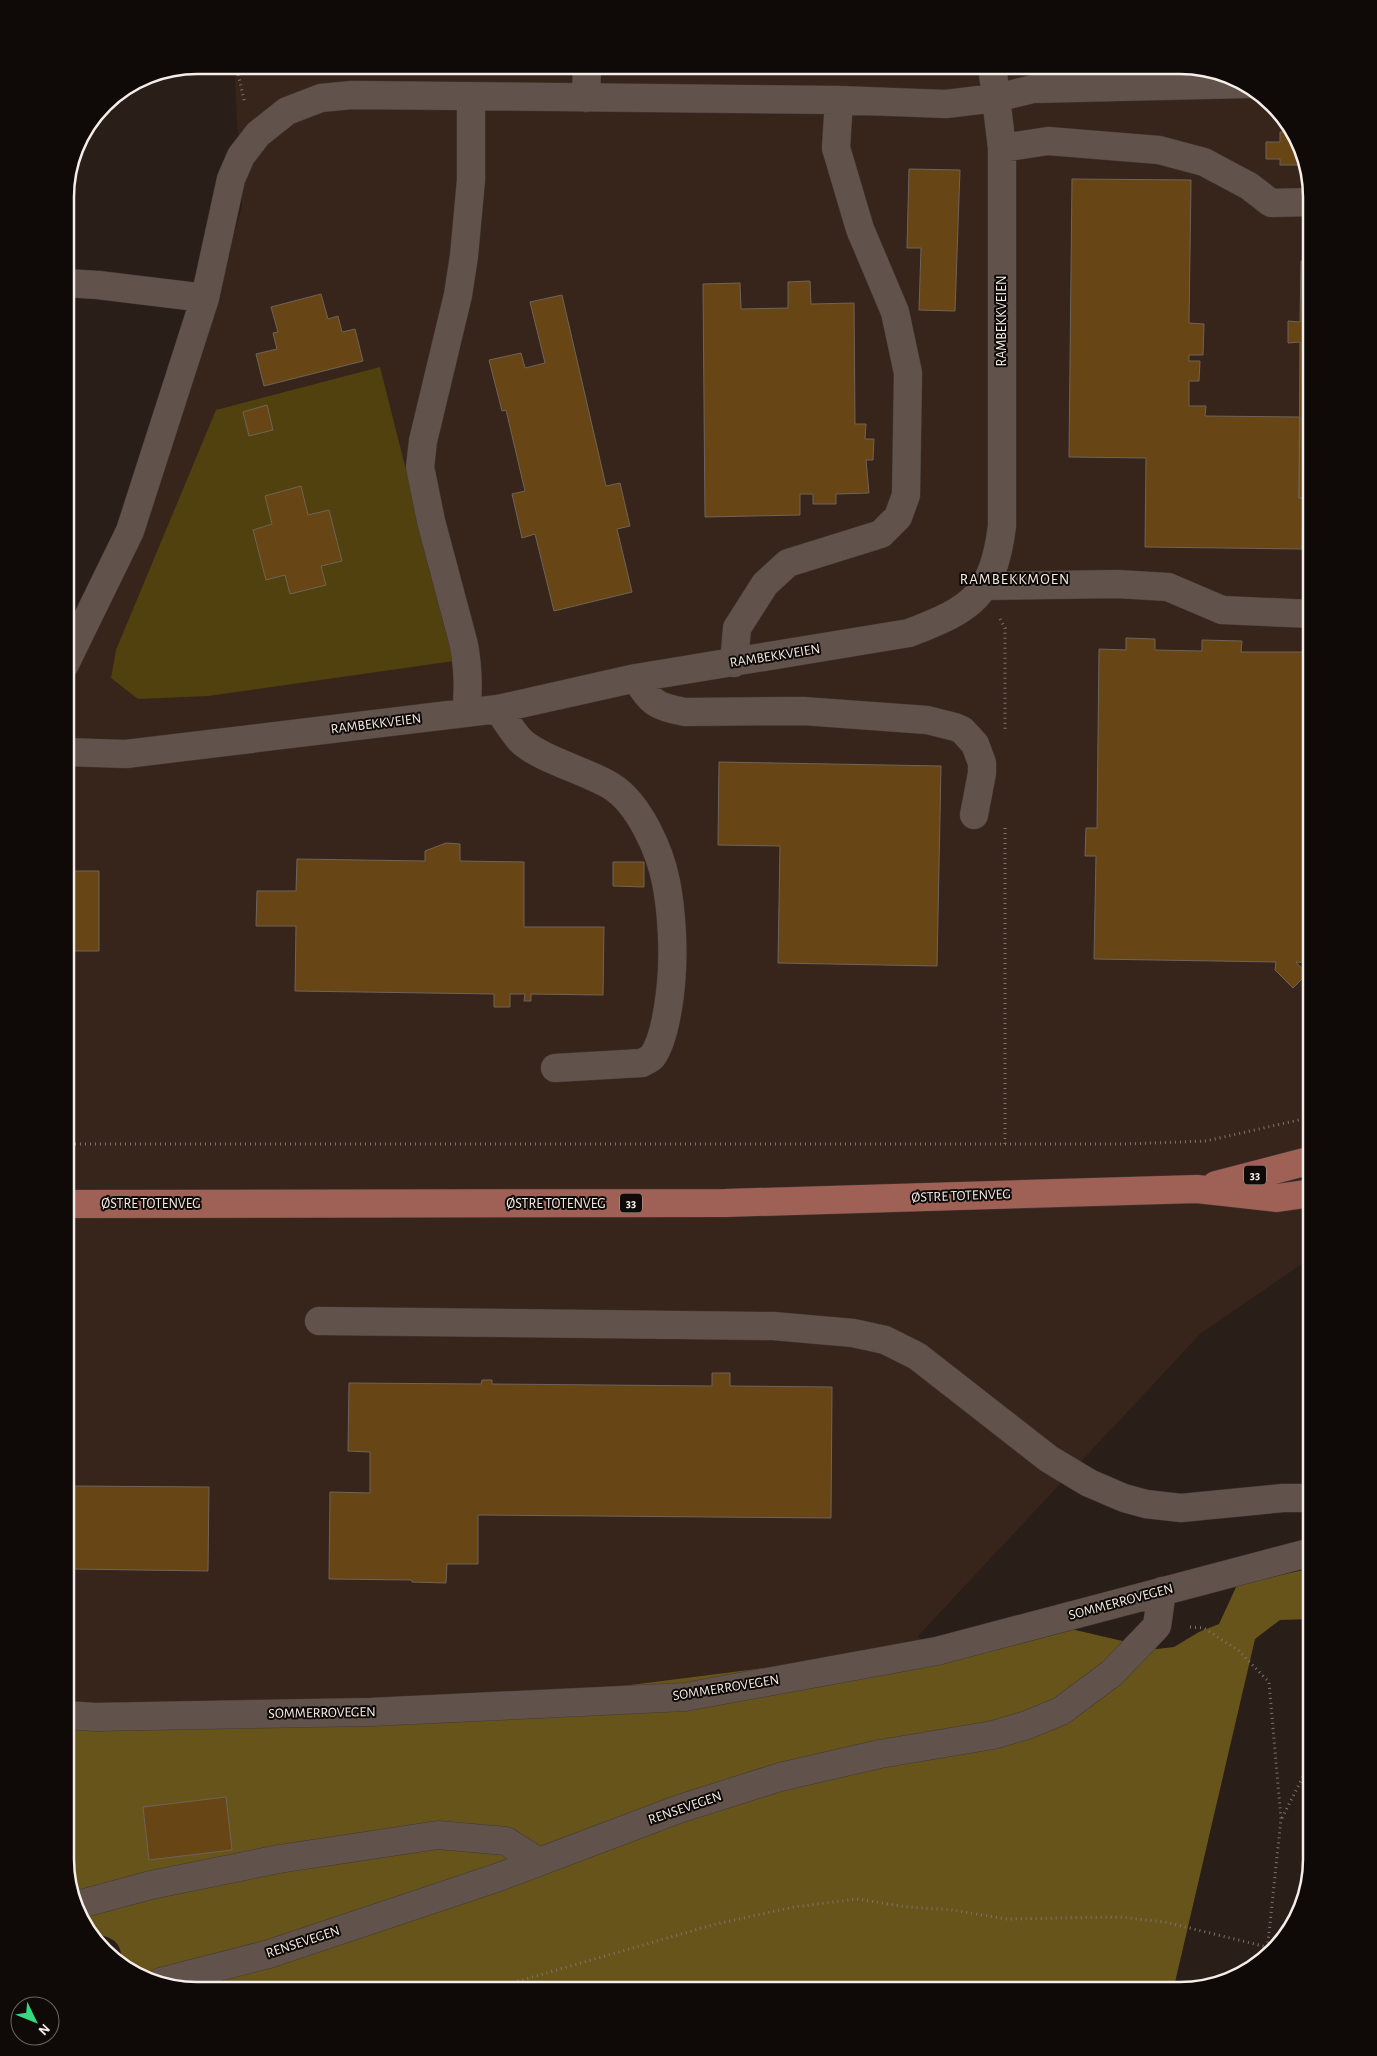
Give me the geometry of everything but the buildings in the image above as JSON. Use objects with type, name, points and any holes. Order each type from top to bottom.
[{"type":"main road","name":"ØSTRE TOTENVEG","points":[[1197,1189],[1303,1162]]},
{"type":"main road","name":"ØSTRE TOTENVEG","points":[[74,1204],[725,1203],[1197,1189],[1277,1198],[1303,1194]]},
{"type":"street","points":[[586,98],[587,74]]},
{"type":"street","name":"RAMBEKKVEIEN","points":[[74,752],[126,754],[498,709],[636,678],[909,633],[941,621],[967,607],[982,590],[998,554],[1002,526],[1002,148],[993,74]]},
{"type":"street","points":[[74,646],[130,531],[205,298],[231,179],[241,156],[258,134],[287,111],[322,98],[352,95],[839,100],[946,104],[996,98],[1033,89],[1230,84]]},
{"type":"street","points":[[466,713],[468,664],[431,521],[420,468],[423,441],[458,295],[464,256],[471,180],[471,97]]},
{"type":"street","points":[[734,662],[737,628],[765,584],[788,563],[881,534],[898,517],[906,495],[908,373],[895,312],[860,229],[836,148],[839,100]]},
{"type":"street","points":[[1002,148],[1048,141],[1159,150],[1204,162],[1249,186],[1271,203],[1303,202]]},
{"type":"street","points":[[74,284],[98,285],[205,298]]},
{"type":"street","points":[[982,590],[1117,584],[1168,587],[1222,610],[1303,614]]},
{"type":"street","points":[[636,678],[646,696],[655,704],[685,712],[803,711],[927,720],[955,727],[962,730],[975,744],[982,763],[982,773],[974,815]]},
{"type":"street","points":[[498,709],[521,741],[541,753],[612,786],[631,804],[642,820],[660,860],[667,883],[673,960],[669,998],[662,1032],[651,1058],[642,1063],[554,1068]]},
{"type":"street","points":[[318,1322],[773,1326],[853,1333],[885,1340],[916,1356],[1049,1459],[1089,1483],[1124,1498],[1146,1504],[1181,1508],[1284,1498],[1303,1498]]},
{"type":"street","name":"SOMMERROVEGEN","points":[[74,1716],[95,1717],[371,1712],[685,1697],[937,1651],[1303,1554]]},
{"type":"street","points":[[1157,1626],[1162,1591]]},
{"type":"street","name":"RENSEVEGEN","points":[[172,1980],[269,1954],[490,1880],[679,1808],[780,1777],[880,1754],[992,1735],[1026,1725],[1061,1711],[1112,1673],[1157,1626]]},
{"type":"street","points":[[82,1904],[150,1885],[278,1859],[438,1835],[506,1841],[540,1862]]},
{"type":"path","points":[[238,74],[245,104]]},
{"type":"path","points":[[982,590],[1005,628],[1005,737]]},
{"type":"path","points":[[1004,1144],[1005,826]]},
{"type":"path","points":[[74,1144],[1126,1144],[1206,1140],[1303,1119]]},
{"type":"path","points":[[1157,1626],[1204,1628],[1239,1651],[1269,1682],[1282,1819],[1271,1942]]},
{"type":"path","points":[[1282,1819],[1303,1777]]},
{"type":"path","points":[[515,1982],[716,1924],[794,1907],[856,1899],[907,1907],[952,1910],[1007,1919],[1119,1917],[1165,1922],[1266,1947]]},
{"type":"shaded area","points":[[235,74],[1188,74],[1220,80],[1242,90],[1267,110],[1287,135],[1299,165],[1303,197],[1303,1263],[1201,1333],[918,1636],[929,1647],[347,1721],[74,1706],[74,643],[138,545],[242,207]]},
{"type":"shaded area","points":[[380,367],[454,661],[208,696],[138,699],[111,678],[116,650],[216,410]]},
{"type":"shaded area","points":[[1303,1570],[1303,1619],[1280,1620],[1255,1639],[1175,1982],[189,1982],[157,1976],[135,1966],[122,1957],[117,1944],[112,1939],[100,1935],[90,1921],[78,1891],[74,1859],[74,1706],[347,1721],[1071,1629],[1157,1649],[1174,1647],[1199,1632],[1219,1624],[1237,1585]]},
{"type":"district","name":"RAMBEKKMOEN","points":[[1015,579]]}]
